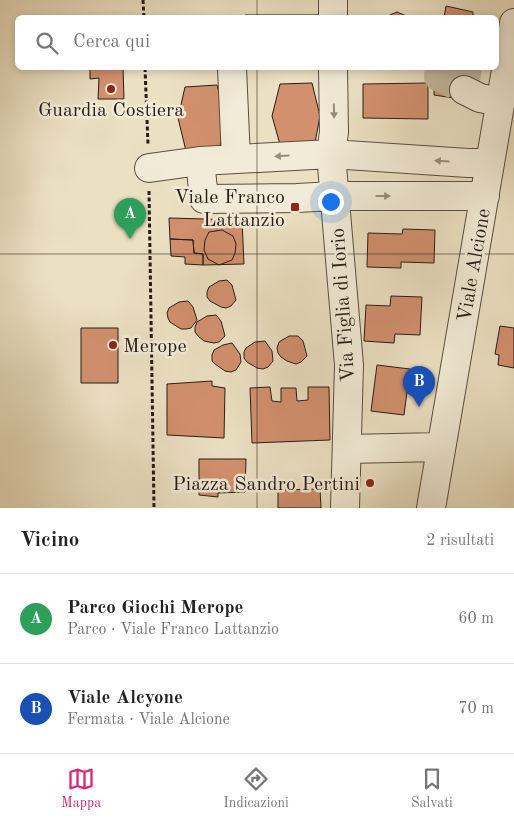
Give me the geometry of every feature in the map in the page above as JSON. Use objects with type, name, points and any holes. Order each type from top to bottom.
[{"type":"street","points":[[333,0],[333,15]]},
{"type":"street","points":[[499,20],[514,23]]},
{"type":"street","name":"Viale Alcione","points":[[431,508],[514,23]]},
{"type":"street","points":[[232,70],[236,159]]},
{"type":"street","name":"Via Figlia di Iorio","points":[[333,70],[334,132],[331,154],[349,365],[347,440]]},
{"type":"street","points":[[464,90],[480,98],[501,102]]},
{"type":"street","points":[[149,168],[200,161],[331,154],[490,163]]},
{"type":"street","points":[[200,161],[204,199],[334,196],[485,196]]},
{"type":"street","points":[[345,508],[347,440],[441,447]]},
{"type":"path","points":[[143,0],[144,15]]},
{"type":"path","points":[[145,70],[149,168],[154,508]]},
{"type":"building","points":[[446,6],[473,12],[473,15],[444,15]]},
{"type":"building","points":[[397,12],[404,15],[390,15]]},
{"type":"building","name":"Guardia Costiera","points":[[90,70],[123,70],[124,99],[98,99],[99,78],[90,79]]},
{"type":"building","points":[[437,70],[465,70],[460,99],[434,95]]},
{"type":"building","points":[[312,83],[320,116],[314,148],[281,148],[272,116],[280,84]]},
{"type":"building","points":[[428,83],[428,119],[363,118],[363,84]]},
{"type":"building","points":[[217,85],[226,118],[219,150],[186,151],[178,118],[185,87]]},
{"type":"building","points":[[169,218],[242,220],[244,264],[203,265],[203,254],[194,253],[193,240],[170,239]]},
{"type":"building","points":[[403,229],[435,230],[434,263],[401,262],[401,268],[367,267],[368,233],[402,234]]},
{"type":"building","points":[[222,230],[233,236],[236,244],[232,260],[219,265],[208,259],[204,250],[205,240],[209,232]]},
{"type":"building","points":[[170,239],[193,240],[194,253],[203,254],[203,265],[185,264],[185,257],[171,256]]},
{"type":"building","points":[[227,280],[232,285],[236,300],[231,306],[226,308],[210,301],[207,297],[207,292],[209,287],[219,281]]},
{"type":"building","points":[[391,296],[422,297],[420,335],[395,334],[394,343],[364,341],[366,305],[390,306]]},
{"type":"building","points":[[188,301],[193,307],[197,320],[191,328],[181,329],[170,322],[167,313],[169,308],[179,302]]},
{"type":"building","points":[[216,315],[221,321],[225,336],[219,342],[204,341],[195,332],[197,322],[207,316]]},
{"type":"building","points":[[500,326],[514,328],[514,368],[498,365],[499,355],[495,354]]},
{"type":"building","points":[[81,328],[118,328],[118,383],[81,383]]},
{"type":"building","points":[[289,336],[298,336],[303,341],[307,356],[296,364],[287,361],[278,353],[279,342]]},
{"type":"building","points":[[265,341],[272,351],[273,361],[268,367],[263,369],[257,368],[247,362],[244,358],[244,352],[246,348],[255,342]]},
{"type":"building","points":[[232,343],[240,354],[241,362],[236,370],[231,372],[225,371],[215,364],[212,361],[212,355],[214,350]]},
{"type":"building","points":[[377,365],[410,369],[404,415],[371,411]]},
{"type":"building","points":[[212,381],[212,386],[225,388],[224,438],[167,435],[167,384]]},
{"type":"building","points":[[270,387],[272,401],[281,402],[281,388],[296,388],[297,401],[308,400],[308,387],[329,387],[330,440],[252,443],[250,388]]},
{"type":"building","points":[[199,459],[246,459],[245,492],[218,493],[218,497],[199,495]]},
{"type":"building","points":[[320,489],[321,508],[278,508],[278,490]]},
{"type":"tunnel","points":[[439,70],[438,77],[464,90],[468,70]]},
{"type":"place","name":"Guardia Costiera","points":[[111,89]]},
{"type":"place","name":"Viale Franco Lattanzio","points":[[295,207]]},
{"type":"place","name":"Parco Giochi Merope","points":[[130,239]]},
{"type":"place","name":"Merope","points":[[113,345]]},
{"type":"place","name":"Viale Alcyone","points":[[419,407]]},
{"type":"place","name":"Piazza Sandro Pertini","points":[[370,483]]}]
